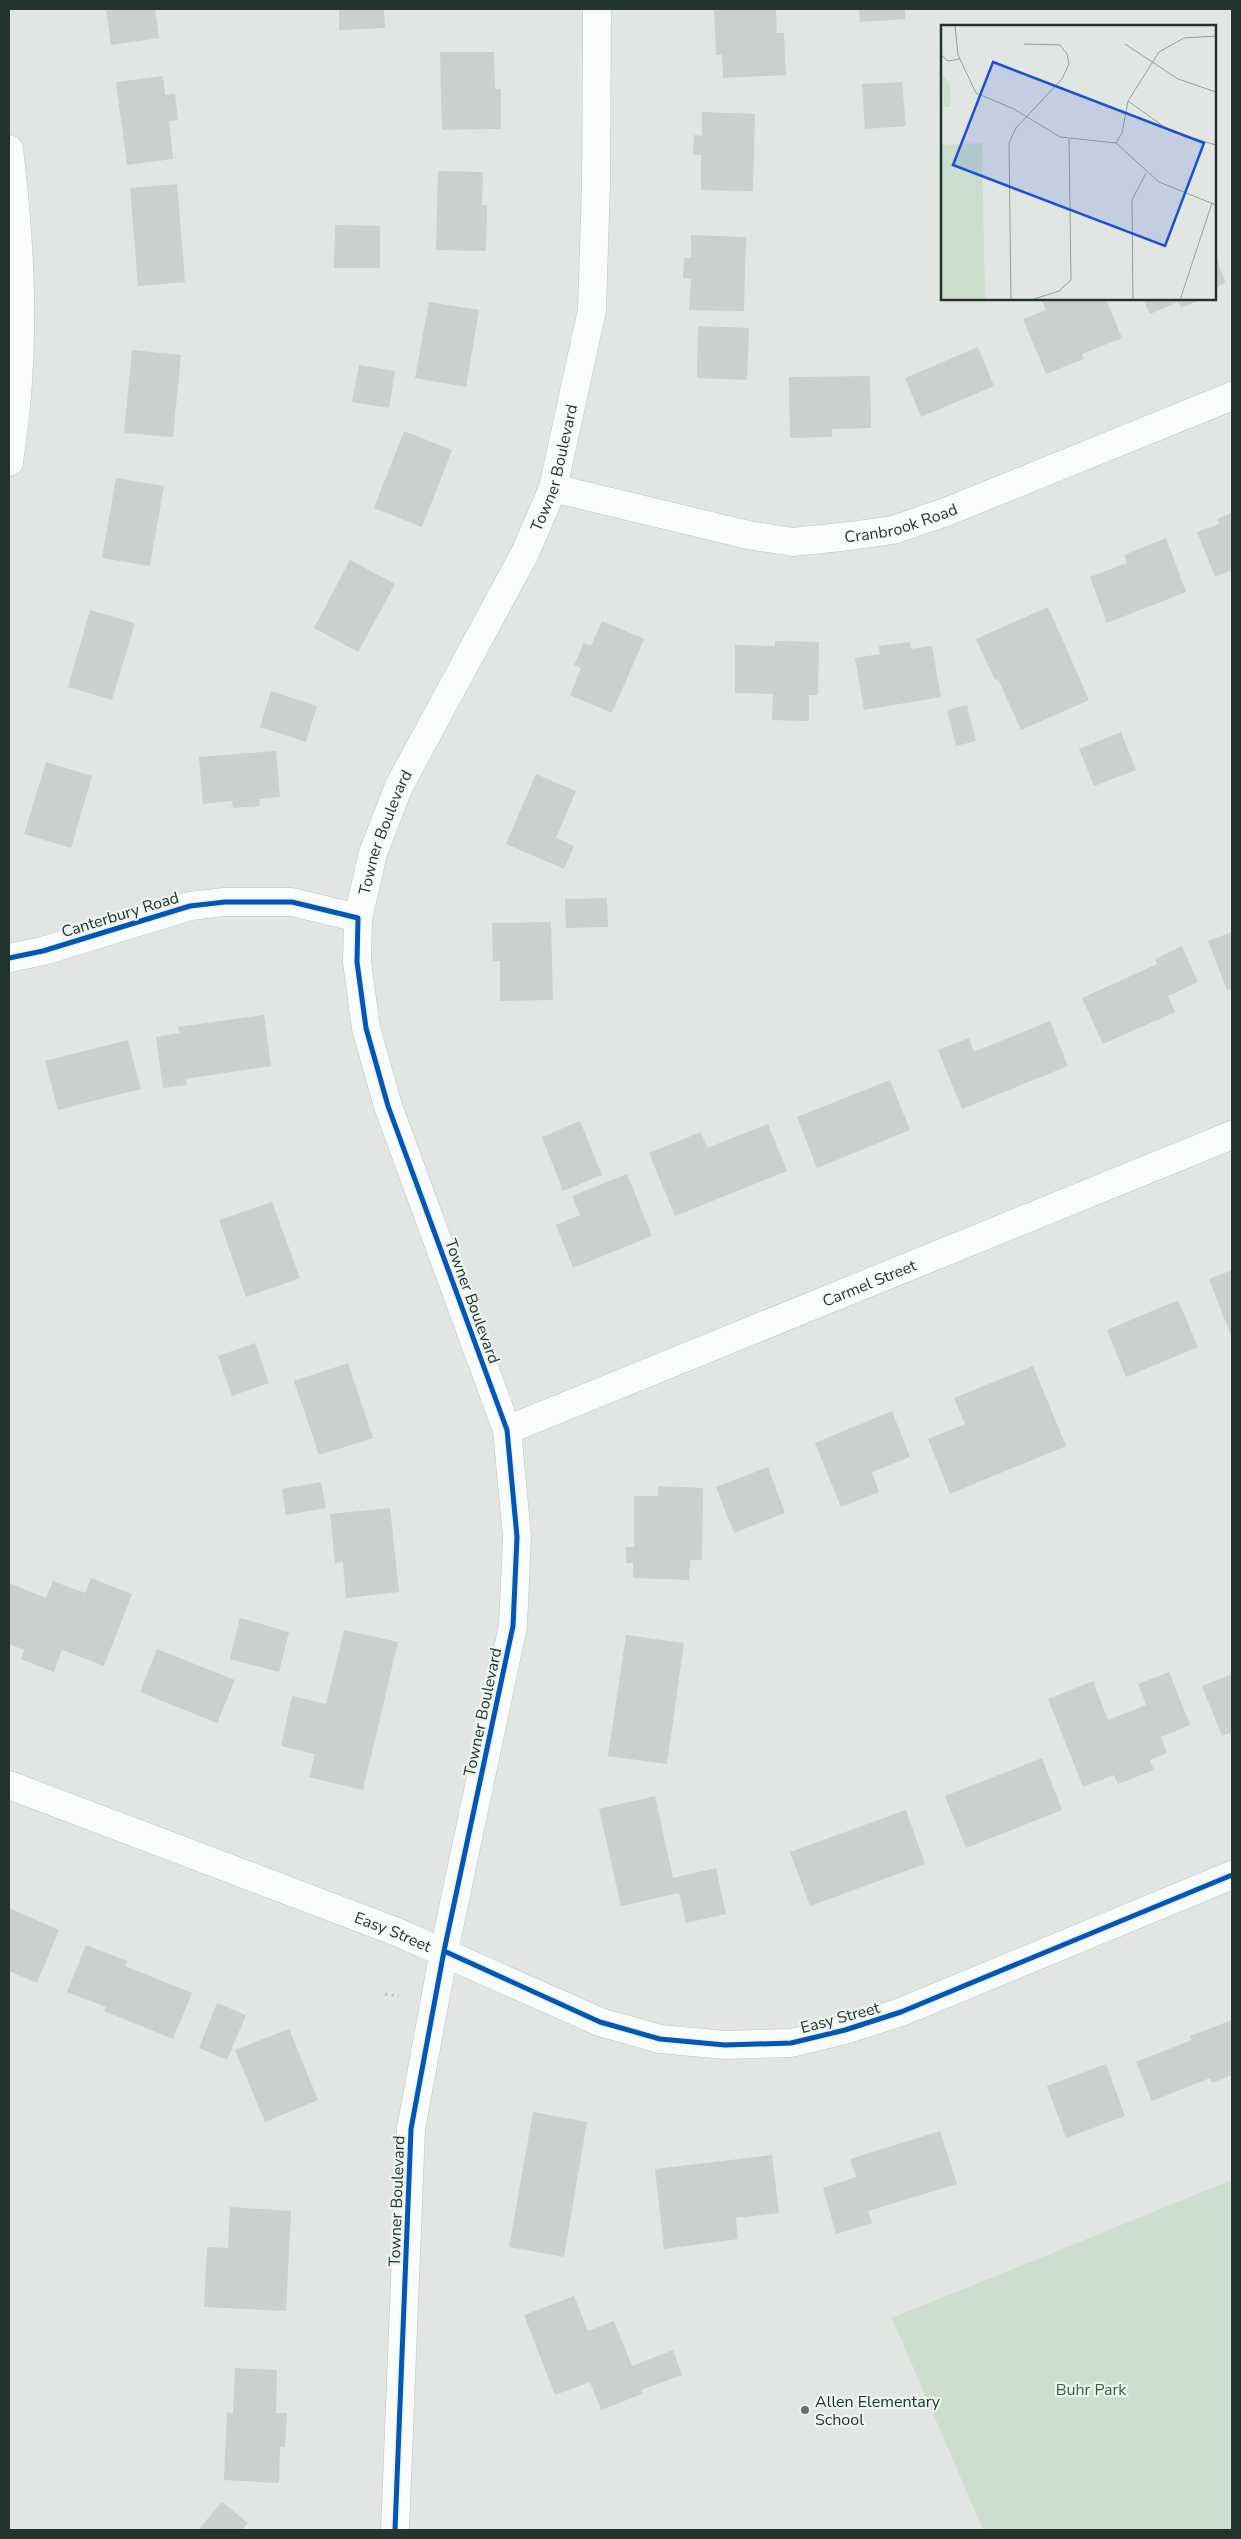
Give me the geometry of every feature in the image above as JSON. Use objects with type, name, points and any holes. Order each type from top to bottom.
[{"type":"street","name":"Towner Boulevard","points":[[395,2530],[412,2129],[444,1951],[513,1626],[517,1537],[507,1430],[388,1106],[366,1028],[357,962],[358,918],[372,853],[399,786],[526,553],[553,488],[592,310],[596,184],[597,9]]},
{"type":"street","points":[[9,150],[22,306],[18,408],[9,462]]},
{"type":"street","name":"Cranbrook Road","points":[[553,488],[748,535],[793,542],[850,536],[893,530],[946,512],[1232,396]]},
{"type":"street","name":"Canterbury Road","points":[[9,958],[44,951],[190,906],[216,903],[292,902],[358,918]]},
{"type":"street","name":"Carmel Street","points":[[507,1430],[1232,1135]]},
{"type":"street","name":"Easy Street","points":[[9,1785],[444,1951],[600,2022],[660,2039],[724,2045],[791,2043],[845,2030],[901,2012],[1232,1875]]},
{"type":"green space","name":"Buhr Park","points":[[1232,2180],[1232,2530],[983,2530],[892,2318]]},
{"type":"building","points":[[106,9],[155,9],[159,38],[111,45]]},
{"type":"building","points":[[339,9],[384,9],[385,28],[339,30]]},
{"type":"building","points":[[714,9],[776,9],[777,33],[784,33],[786,75],[723,78],[722,55],[716,55]]},
{"type":"building","points":[[859,9],[905,9],[905,19],[860,22]]},
{"type":"building","points":[[440,52],[494,52],[495,89],[501,89],[501,129],[442,130]]},
{"type":"building","points":[[163,76],[165,95],[175,94],[178,120],[169,121],[173,159],[127,165],[116,82]]},
{"type":"building","points":[[902,82],[906,126],[865,129],[862,84]]},
{"type":"building","points":[[702,112],[755,114],[753,191],[701,190],[701,155],[693,155],[694,135],[702,136]]},
{"type":"building","points":[[438,171],[483,172],[482,205],[487,205],[486,251],[436,250]]},
{"type":"building","points":[[177,184],[185,282],[138,286],[130,188]]},
{"type":"building","points":[[335,225],[380,226],[380,268],[334,268]]},
{"type":"building","points":[[691,235],[746,237],[744,311],[689,310],[691,279],[683,278],[684,258],[691,258]]},
{"type":"building","points":[[1216,258],[1226,283],[1216,287]]},
{"type":"building","points":[[1041,300],[1106,300],[1122,338],[1082,354],[1084,359],[1046,374],[1023,319],[1046,310]]},
{"type":"building","points":[[1143,300],[1200,300],[1181,308],[1178,302],[1150,314]]},
{"type":"building","points":[[429,302],[479,310],[466,387],[415,378]]},
{"type":"building","points":[[698,326],[749,328],[747,380],[697,378]]},
{"type":"building","points":[[978,347],[994,386],[921,417],[905,378]]},
{"type":"building","points":[[132,350],[181,355],[173,437],[124,433]]},
{"type":"building","points":[[359,365],[395,371],[389,408],[352,402]]},
{"type":"building","points":[[870,376],[871,428],[832,429],[832,437],[790,438],[789,377]]},
{"type":"building","points":[[404,431],[452,450],[422,527],[374,508]]},
{"type":"building","points":[[116,478],[164,486],[150,566],[102,558]]},
{"type":"building","points":[[1232,513],[1232,570],[1215,577],[1197,532],[1219,524],[1217,519]]},
{"type":"building","points":[[1166,538],[1186,592],[1107,623],[1090,577],[1127,563],[1124,555]]},
{"type":"building","points":[[350,560],[395,584],[358,652],[314,628]]},
{"type":"building","points":[[1048,607],[1089,700],[1021,730],[998,679],[995,680],[976,639]]},
{"type":"building","points":[[90,610],[135,623],[112,700],[68,687]]},
{"type":"building","points":[[602,621],[644,639],[612,713],[570,695],[581,668],[574,665],[584,643],[591,646]]},
{"type":"building","points":[[775,641],[819,642],[818,695],[809,695],[809,721],[772,720],[773,694],[735,693],[735,645],[775,646]]},
{"type":"building","points":[[910,642],[911,649],[932,646],[941,697],[864,710],[855,658],[880,654],[879,646]]},
{"type":"building","points":[[271,691],[317,706],[306,742],[260,727]]},
{"type":"building","points":[[967,705],[976,741],[956,746],[947,710]]},
{"type":"building","points":[[1121,732],[1136,770],[1094,786],[1079,749]]},
{"type":"building","points":[[276,751],[280,797],[259,799],[260,806],[233,808],[232,801],[203,804],[199,757]]},
{"type":"building","points":[[46,762],[92,776],[71,848],[24,834]]},
{"type":"building","points":[[536,774],[576,791],[556,838],[574,846],[564,869],[506,844]]},
{"type":"building","points":[[607,898],[608,927],[566,928],[565,899]]},
{"type":"building","points":[[551,922],[553,1000],[500,1001],[500,961],[493,961],[492,923]]},
{"type":"building","points":[[1232,932],[1232,988],[1227,990],[1208,941]]},
{"type":"building","points":[[1182,946],[1198,982],[1168,996],[1175,1012],[1103,1044],[1082,998],[1157,964],[1155,959]]},
{"type":"building","points":[[264,1015],[271,1066],[185,1079],[187,1085],[163,1088],[156,1037],[180,1033],[178,1027]]},
{"type":"building","points":[[1050,1021],[1068,1066],[962,1109],[938,1050],[969,1038],[974,1052]]},
{"type":"building","points":[[128,1040],[141,1089],[58,1110],[45,1061]]},
{"type":"building","points":[[890,1080],[910,1130],[817,1168],[797,1117]]},
{"type":"building","points":[[580,1121],[602,1175],[563,1191],[542,1137]]},
{"type":"building","points":[[768,1124],[787,1171],[675,1216],[649,1153],[701,1132],[707,1148]]},
{"type":"building","points":[[627,1174],[652,1236],[573,1268],[556,1225],[580,1215],[572,1196]]},
{"type":"building","points":[[272,1202],[300,1278],[246,1297],[219,1220]]},
{"type":"building","points":[[1232,1270],[1232,1338],[1209,1279]]},
{"type":"building","points":[[1178,1300],[1198,1347],[1126,1377],[1107,1330]]},
{"type":"building","points":[[255,1343],[269,1383],[232,1396],[218,1356]]},
{"type":"building","points":[[348,1363],[373,1438],[319,1455],[294,1381]]},
{"type":"building","points":[[1033,1366],[1066,1446],[950,1494],[928,1439],[965,1424],[954,1398]]},
{"type":"building","points":[[892,1411],[910,1457],[872,1472],[879,1492],[841,1507],[815,1443]]},
{"type":"building","points":[[768,1467],[785,1513],[734,1533],[716,1487]]},
{"type":"building","points":[[321,1482],[326,1508],[286,1515],[282,1489]]},
{"type":"building","points":[[658,1486],[703,1488],[702,1560],[690,1560],[689,1580],[633,1578],[633,1563],[626,1563],[626,1547],[634,1547],[634,1496],[658,1496]]},
{"type":"building","points":[[390,1508],[399,1592],[346,1598],[343,1562],[335,1563],[330,1514]]},
{"type":"building","points":[[91,1578],[132,1594],[104,1666],[62,1650],[54,1672],[21,1659],[24,1650],[9,1644],[9,1583],[46,1598],[53,1581],[85,1593]]},
{"type":"building","points":[[240,1618],[289,1632],[279,1672],[230,1659]]},
{"type":"building","points":[[344,1630],[398,1642],[363,1790],[309,1777],[315,1754],[281,1746],[292,1696],[326,1704]]},
{"type":"building","points":[[626,1635],[684,1643],[667,1764],[608,1756]]},
{"type":"building","points":[[157,1649],[235,1680],[217,1723],[140,1692]]},
{"type":"building","points":[[1169,1672],[1190,1725],[1161,1737],[1167,1753],[1150,1760],[1154,1770],[1118,1784],[1114,1775],[1083,1787],[1048,1699],[1093,1681],[1108,1720],[1146,1705],[1138,1684]]},
{"type":"building","points":[[1232,1674],[1232,1732],[1222,1736],[1202,1686]]},
{"type":"building","points":[[1042,1758],[1062,1810],[966,1848],[945,1796]]},
{"type":"building","points":[[655,1796],[673,1878],[716,1868],[726,1914],[686,1923],[679,1893],[621,1906],[599,1809]]},
{"type":"building","points":[[906,1810],[925,1864],[810,1906],[790,1852]]},
{"type":"building","points":[[9,1908],[59,1930],[37,1983],[9,1971]]},
{"type":"building","points":[[86,1945],[127,1961],[125,1966],[192,1993],[173,2039],[104,2011],[106,2007],[67,1992]]},
{"type":"building","points":[[217,2003],[246,2015],[227,2060],[199,2048]]},
{"type":"building","points":[[1232,2020],[1232,2075],[1212,2083],[1210,2078],[1152,2101],[1136,2062],[1192,2040],[1190,2036]]},
{"type":"building","points":[[289,2029],[318,2100],[265,2122],[235,2050]]},
{"type":"building","points":[[1106,2064],[1125,2116],[1066,2138],[1047,2086]]},
{"type":"building","points":[[533,2112],[587,2122],[564,2257],[509,2247]]},
{"type":"building","points":[[940,2131],[957,2184],[868,2211],[872,2223],[836,2234],[823,2188],[856,2177],[850,2159]]},
{"type":"building","points":[[772,2155],[779,2213],[736,2218],[738,2239],[664,2249],[655,2169]]},
{"type":"building","points":[[230,2207],[291,2211],[286,2311],[204,2307],[207,2247],[228,2248]]},
{"type":"building","points":[[574,2296],[588,2331],[614,2321],[632,2366],[673,2350],[682,2375],[641,2390],[642,2394],[601,2410],[590,2382],[555,2395],[524,2315]]},
{"type":"building","points":[[235,2368],[277,2370],[276,2413],[287,2413],[285,2447],[280,2447],[279,2483],[224,2480],[227,2412],[233,2413]]},
{"type":"building","points":[[222,2502],[248,2523],[242,2530],[198,2530]]},
{"type":"cycle path","points":[[9,958],[43,951],[190,906],[225,902],[292,902],[358,918],[357,962],[366,1028],[388,1106],[507,1430],[517,1537],[513,1626],[444,1951],[411,2129],[395,2530]]},
{"type":"cycle path","points":[[444,1951],[600,2022],[660,2039],[725,2045],[791,2043],[845,2030],[901,2012],[1232,1875]]},
{"type":"place","name":"Allen Elementary School","points":[[805,2410]]}]
